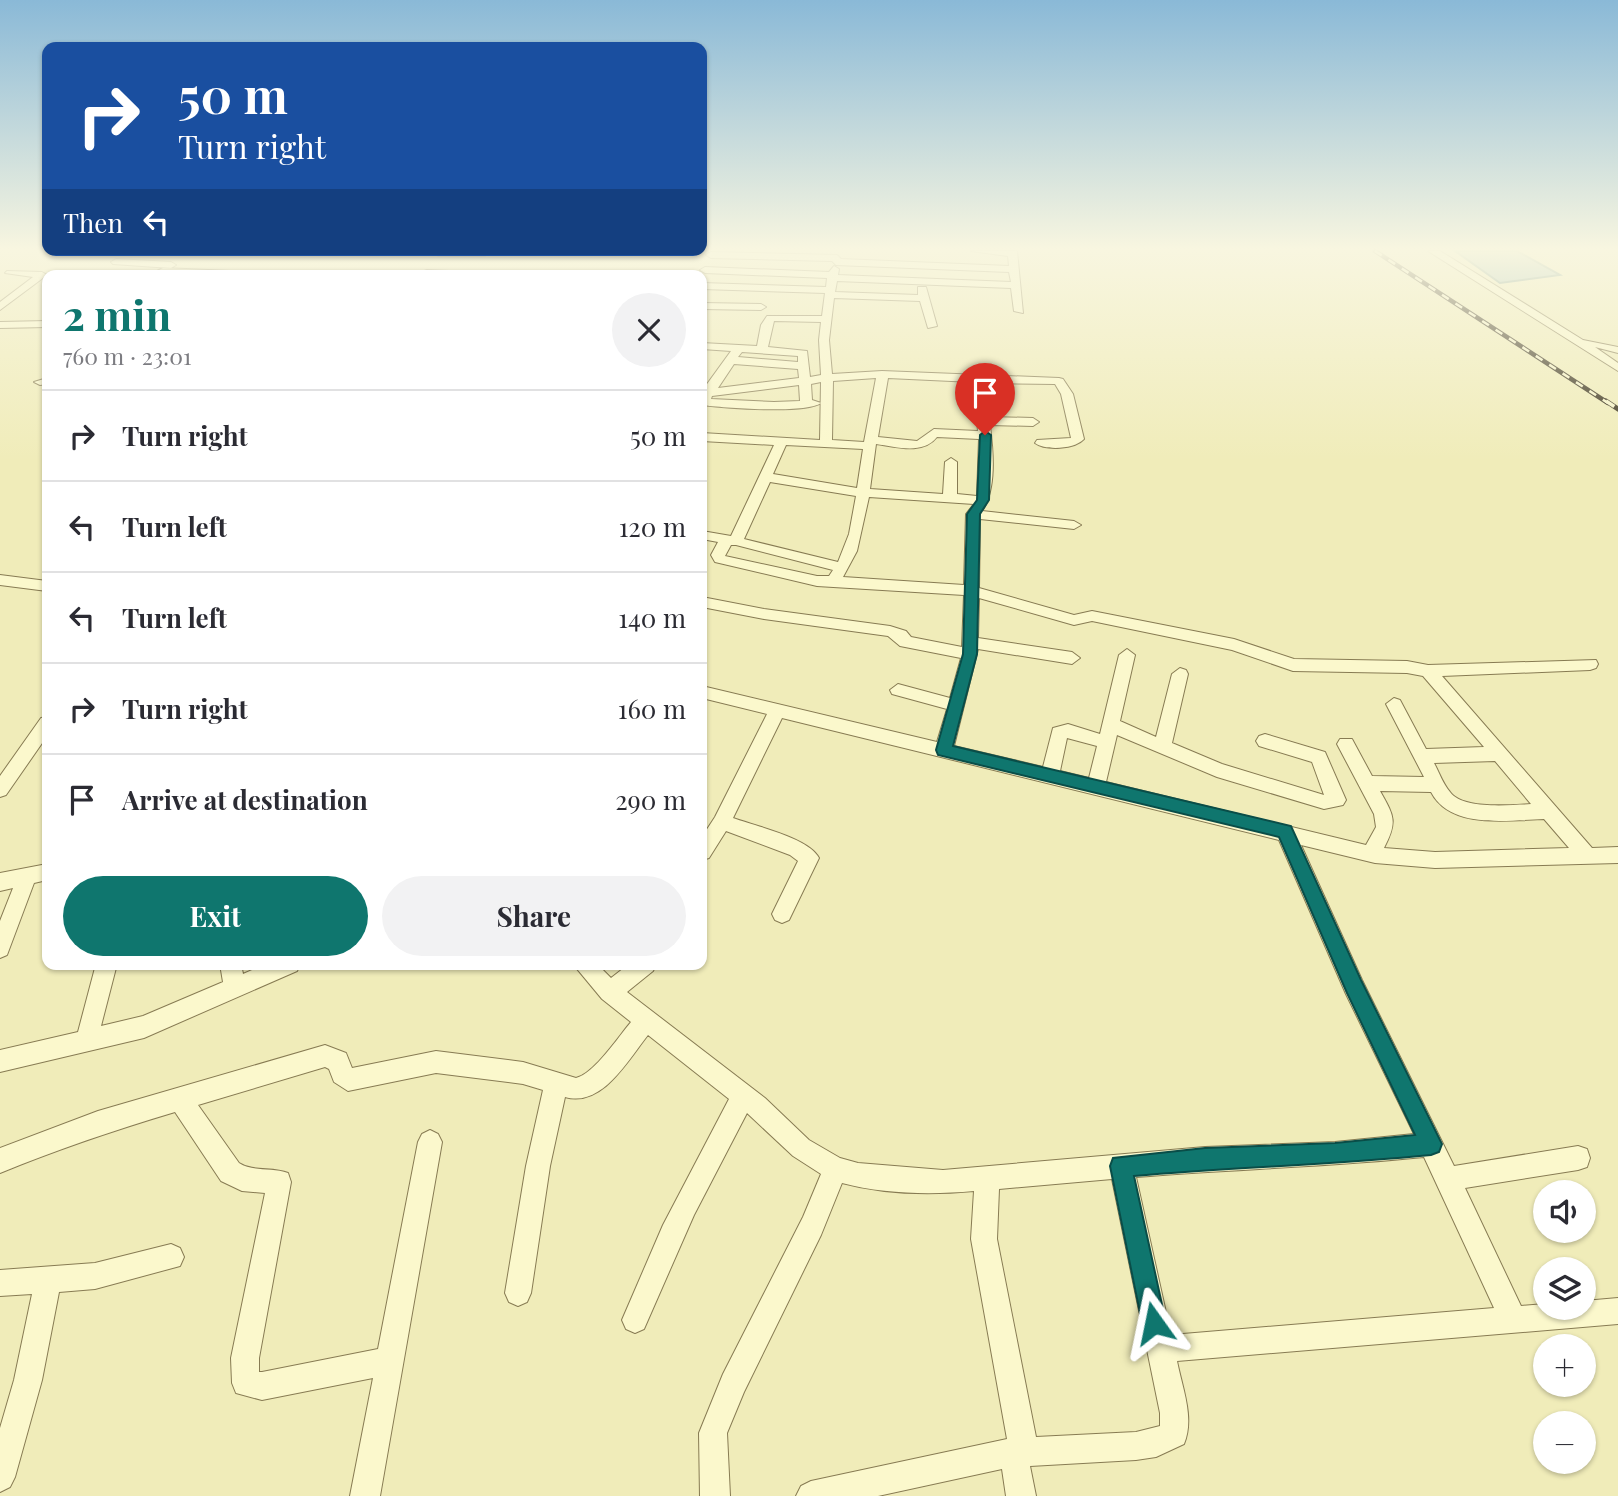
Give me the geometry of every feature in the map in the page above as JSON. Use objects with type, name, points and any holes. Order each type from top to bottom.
[{"type":"street","points":[[762,348],[769,321]]},
{"type":"street","points":[[826,321],[826,445]]},
{"type":"street","points":[[930,321],[932,326]]},
{"type":"street","points":[[1545,321],[1618,368]]},
{"type":"street","points":[[0,325],[42,324]]},
{"type":"street","points":[[1576,340],[1618,350]]},
{"type":"street","points":[[707,346],[803,353],[806,404]]},
{"type":"street","points":[[707,395],[739,347]]},
{"type":"street","points":[[731,360],[805,366]]},
{"type":"street","points":[[780,442],[766,477],[732,540],[718,555],[720,559],[817,581],[837,574],[858,526],[870,443],[883,394],[882,374]]},
{"type":"street","points":[[707,398],[804,381],[882,374],[1059,381],[1067,394],[1078,439],[1073,443],[1041,443]]},
{"type":"street","points":[[944,750],[970,648],[973,514],[983,500],[985,428],[978,379]]},
{"type":"street","points":[[707,399],[774,406],[828,401]]},
{"type":"street","points":[[707,437],[826,445],[918,445],[927,442],[934,433],[1033,422]]},
{"type":"street","points":[[950,499],[951,462]]},
{"type":"street","points":[[766,477],[863,493],[983,500]]},
{"type":"street","points":[[973,514],[1074,525]]},
{"type":"street","points":[[707,536],[732,540],[837,574],[973,591],[1074,620],[1092,616],[1234,645],[1293,664],[1407,667],[1428,671],[1590,664]]},
{"type":"street","points":[[0,580],[42,585]]},
{"type":"street","points":[[707,603],[890,632],[900,635],[906,642],[1072,658]]},
{"type":"street","points":[[1096,786],[1104,742],[1127,655]]},
{"type":"street","points":[[1428,671],[1588,857]]},
{"type":"street","points":[[1162,747],[1180,674]]},
{"type":"street","points":[[898,690],[957,706]]},
{"type":"street","points":[[707,693],[1285,831],[1371,854],[1435,860],[1618,855]]},
{"type":"street","points":[[1394,704],[1448,804],[1458,809],[1547,811]]},
{"type":"street","points":[[707,844],[722,822],[777,709]]},
{"type":"street","points":[[1109,723],[1217,770],[1324,802],[1337,800],[1319,757],[1265,741]]},
{"type":"street","points":[[0,790],[42,730]]},
{"type":"street","points":[[1050,775],[1059,733],[1068,731],[1104,742]]},
{"type":"street","points":[[1346,744],[1384,814],[1385,827],[1371,854]]},
{"type":"street","points":[[1421,756],[1497,754]]},
{"type":"street","points":[[1368,783],[1436,785]]},
{"type":"street","points":[[722,822],[797,849],[809,858],[782,915]]},
{"type":"street","points":[[1285,831],[1354,987],[1514,1321]]},
{"type":"street","points":[[0,882],[42,873]]},
{"type":"street","points":[[0,948],[27,876]]},
{"type":"street","points":[[86,1042],[105,970]]},
{"type":"street","points":[[231,970],[235,989]]},
{"type":"street","points":[[0,1061],[144,1027],[275,970]]},
{"type":"street","points":[[589,970],[610,992],[744,1097],[801,1148],[835,1169],[858,1175],[943,1182],[1205,1158],[1335,1154],[1431,1144]]},
{"type":"street","points":[[610,992],[638,970]]},
{"type":"street","points":[[0,1161],[33,1146],[326,1056],[334,1057],[338,1061],[342,1074],[348,1080],[436,1062],[523,1073],[576,1089],[587,1087],[596,1081],[646,1021]]},
{"type":"street","points":[[518,1293],[538,1166],[556,1084]]},
{"type":"street","points":[[635,1320],[658,1260],[701,1172],[744,1097]]},
{"type":"street","points":[[180,1099],[230,1172],[242,1179],[279,1182],[245,1358],[246,1383],[262,1386],[389,1361]]},
{"type":"street","points":[[365,1496],[430,1142]]},
{"type":"street","points":[[1448,1179],[1578,1158]]},
{"type":"street","points":[[811,1496],[1018,1451],[1136,1446],[1169,1439],[1175,1426],[1121,1166]]},
{"type":"street","points":[[715,1496],[713,1433],[733,1384],[812,1226],[835,1169]]},
{"type":"street","points":[[987,1179],[984,1239],[1018,1451],[1021,1496]]},
{"type":"street","points":[[0,1283],[95,1276],[171,1257]]},
{"type":"street","points":[[0,1477],[25,1393],[48,1280]]},
{"type":"street","points":[[1160,1349],[1618,1311]]},
{"type":"railway","points":[[1482,321],[1608,403]]},
{"type":"railway","points":[[1606,401],[1618,409]]},
{"type":"route","points":[[985,435],[983,500],[973,514],[970,654],[944,750],[1285,831],[1354,987],[1431,1144],[1335,1154],[1205,1158],[1121,1166],[1154,1323]]}]
